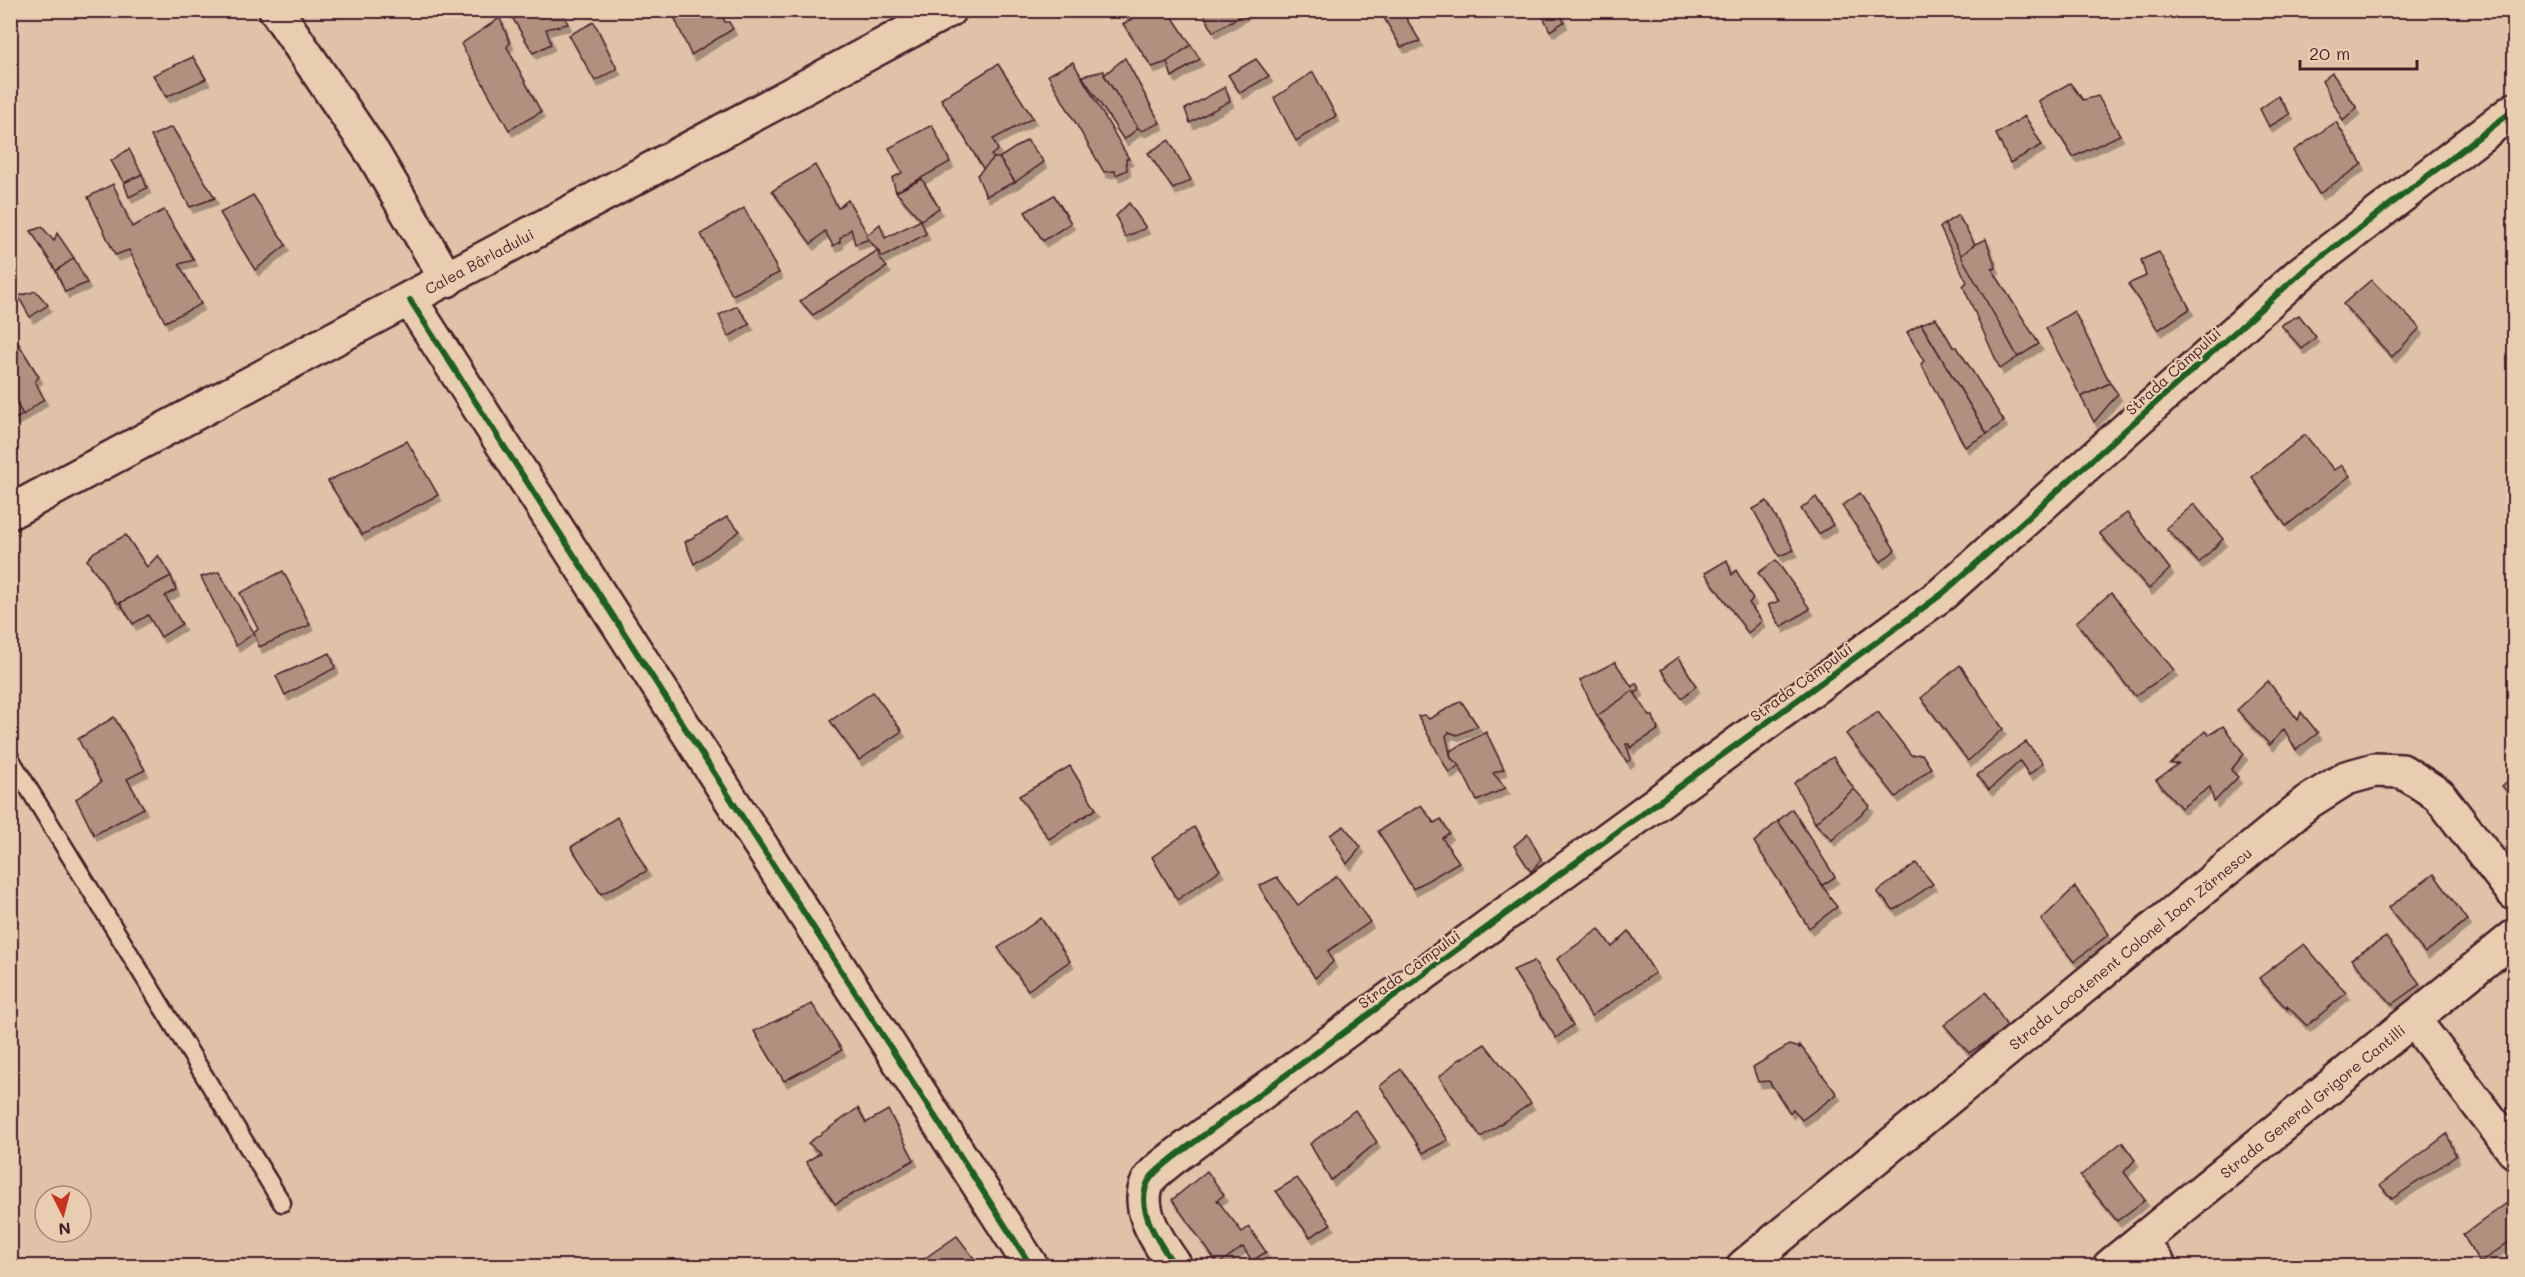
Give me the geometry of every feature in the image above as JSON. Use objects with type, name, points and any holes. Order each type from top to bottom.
[{"type":"street","points":[[276,10],[374,155],[447,280]]},
{"type":"street","name":"Calea Bârladului","points":[[10,512],[949,10]]},
{"type":"street","name":"Strada Câmpului","points":[[1175,1266],[1160,1243],[1147,1216],[1143,1196],[1151,1177],[1174,1157],[1942,594],[2302,272],[2514,110]]},
{"type":"street","points":[[410,300],[1031,1266]]},
{"type":"street","name":"Strada Locotenent Colonel Ioan Zărnescu","points":[[1744,1266],[2308,802],[2346,778],[2375,770],[2402,771],[2439,795],[2514,893]]},
{"type":"street","name":"Strada General Grigore Cantilli","points":[[2110,1266],[2150,1254],[2413,1019],[2514,937]]},
{"type":"street","points":[[2413,1019],[2514,1151]]},
{"type":"lane","points":[[10,758],[282,1203]]},
{"type":"building","points":[[508,10],[561,10],[568,24],[546,29],[551,44],[533,53]]},
{"type":"building","points":[[671,10],[719,10],[725,22],[729,22],[733,29],[691,55]]},
{"type":"building","points":[[1147,10],[1168,10],[1191,45],[1167,62],[1152,67],[1123,24]]},
{"type":"building","points":[[1202,10],[1251,10],[1213,32]]},
{"type":"building","points":[[1393,10],[1401,10],[1420,41],[1401,47],[1384,18]]},
{"type":"building","points":[[1540,10],[1559,10],[1564,22],[1550,31]]},
{"type":"building","points":[[500,18],[510,43],[507,47],[541,112],[509,130],[461,44]]},
{"type":"building","points":[[594,22],[617,69],[595,81],[569,35]]},
{"type":"building","points":[[1191,45],[1200,59],[1172,77],[1167,62]]},
{"type":"building","points":[[193,57],[206,79],[166,97],[153,75]]},
{"type":"building","points":[[1125,58],[1160,123],[1142,131],[1104,75]]},
{"type":"building","points":[[1256,59],[1269,76],[1240,93],[1228,75]]},
{"type":"building","points":[[1073,62],[1129,159],[1126,159],[1127,170],[1116,175],[1115,171],[1104,172],[1048,75]]},
{"type":"building","points":[[998,64],[1033,118],[993,139],[998,150],[991,155],[994,158],[984,170],[941,99]]},
{"type":"building","points":[[1104,71],[1104,75],[1138,128],[1124,140],[1082,76]]},
{"type":"building","points":[[1313,72],[1336,116],[1296,141],[1274,98]]},
{"type":"building","points":[[2332,73],[2357,108],[2343,121],[2322,81]]},
{"type":"building","points":[[2070,83],[2083,100],[2098,96],[2120,135],[2073,157],[2038,101]]},
{"type":"building","points":[[1225,87],[1230,101],[1190,123],[1185,109]]},
{"type":"building","points":[[2278,96],[2290,114],[2269,127],[2260,109]]},
{"type":"building","points":[[2025,116],[2042,145],[2010,163],[1996,134]]},
{"type":"building","points":[[2336,122],[2362,164],[2319,194],[2293,151]]},
{"type":"building","points":[[932,125],[950,162],[896,192],[892,178],[902,173],[889,148]]},
{"type":"building","points":[[172,127],[215,198],[190,207],[151,136]]},
{"type":"building","points":[[1027,140],[1044,162],[1015,182],[999,158]]},
{"type":"building","points":[[1169,140],[1191,180],[1173,189],[1148,153]]},
{"type":"building","points":[[129,149],[142,174],[124,183],[111,161]]},
{"type":"building","points":[[994,158],[999,158],[1015,182],[986,196],[977,175]]},
{"type":"building","points":[[815,165],[838,208],[848,200],[870,239],[855,244],[851,229],[840,238],[840,242],[833,246],[825,231],[811,244],[772,191]]},
{"type":"building","points":[[142,174],[147,188],[129,197],[124,183]]},
{"type":"building","points":[[922,179],[939,208],[921,220],[896,192]]},
{"type":"building","points":[[113,184],[132,227],[164,210],[194,260],[179,264],[201,304],[165,322],[129,250],[115,255],[88,197]]},
{"type":"building","points":[[253,195],[286,245],[255,270],[220,213]]},
{"type":"building","points":[[1054,195],[1071,223],[1043,241],[1025,212]]},
{"type":"building","points":[[1129,203],[1146,228],[1125,237],[1116,216]]},
{"type":"building","points":[[744,208],[779,273],[732,295],[701,234]]},
{"type":"building","points":[[1958,215],[1975,244],[1961,256],[1944,224]]},
{"type":"building","points":[[921,220],[926,234],[883,257],[866,236],[880,224],[885,238]]},
{"type":"building","points":[[1944,224],[2018,357],[2000,369],[1963,286],[1967,282],[1940,228]]},
{"type":"building","points":[[42,227],[54,241],[57,233],[74,258],[56,271],[31,231]]},
{"type":"building","points":[[1986,239],[1996,268],[1992,269],[2039,344],[2018,357],[1961,256],[1975,244]]},
{"type":"building","points":[[878,250],[879,257],[887,267],[813,315],[800,301]]},
{"type":"building","points":[[2159,252],[2190,309],[2158,330],[2128,284],[2146,276],[2141,260]]},
{"type":"building","points":[[74,258],[87,283],[65,292],[56,271]]},
{"type":"building","points":[[2371,280],[2420,328],[2392,357],[2343,304]]},
{"type":"building","points":[[36,291],[48,305],[30,317],[18,296]]},
{"type":"building","points":[[737,306],[750,324],[728,337],[719,315]]},
{"type":"building","points":[[2074,311],[2110,383],[2081,397],[2046,328]]},
{"type":"building","points":[[2299,315],[2316,337],[2302,349],[2281,325]]},
{"type":"building","points":[[1936,318],[2004,421],[1987,434],[1921,324]]},
{"type":"building","points":[[1921,324],[1987,434],[1965,447],[1921,364],[1924,361],[1907,332]]},
{"type":"building","points":[[10,330],[39,377],[35,381],[44,399],[23,415],[10,392]]},
{"type":"building","points":[[2110,383],[2118,394],[2094,422],[2081,397]]},
{"type":"building","points":[[10,392],[23,415],[10,421]]},
{"type":"building","points":[[2305,435],[2334,470],[2341,465],[2350,476],[2286,526],[2252,477]]},
{"type":"building","points":[[407,441],[438,495],[362,535],[328,481]]},
{"type":"building","points":[[1860,493],[1895,550],[1881,562],[1842,506]]},
{"type":"building","points":[[1816,497],[1833,525],[1819,534],[1801,509]]},
{"type":"building","points":[[1767,501],[1794,550],[1779,556],[1753,509]]},
{"type":"building","points":[[2194,504],[2223,539],[2199,563],[2166,528]]},
{"type":"building","points":[[2127,513],[2170,569],[2149,589],[2099,533]]},
{"type":"building","points":[[727,517],[740,531],[694,564],[685,542]]},
{"type":"building","points":[[126,535],[147,567],[158,555],[171,576],[117,603],[87,560],[94,552]]},
{"type":"building","points":[[1727,560],[1732,575],[1736,570],[1753,599],[1749,603],[1762,621],[1748,633],[1705,573]]},
{"type":"building","points":[[1776,560],[1810,609],[1781,627],[1768,605],[1779,601],[1758,573]]},
{"type":"building","points":[[283,571],[310,625],[259,647],[254,633],[258,629],[240,593]]},
{"type":"building","points":[[219,572],[254,633],[236,646],[201,577]]},
{"type":"building","points":[[171,576],[176,590],[165,596],[182,624],[161,637],[148,615],[133,624],[120,603]]},
{"type":"building","points":[[2111,593],[2174,670],[2135,696],[2076,622]]},
{"type":"building","points":[[330,653],[335,668],[285,695],[276,676]]},
{"type":"building","points":[[1679,657],[1696,686],[1682,698],[1661,670]]},
{"type":"building","points":[[1615,662],[1632,687],[1636,683],[1640,690],[1597,716],[1580,680]]},
{"type":"building","points":[[1960,665],[2003,729],[1968,761],[1921,698]]},
{"type":"building","points":[[2268,681],[2298,720],[2301,712],[2318,733],[2296,750],[2284,729],[2270,745],[2237,710]]},
{"type":"building","points":[[1633,691],[1650,716],[1653,716],[1658,730],[1630,748],[1629,744],[1626,744],[1631,759],[1627,762],[1597,716]]},
{"type":"building","points":[[873,692],[902,731],[859,760],[830,721]]},
{"type":"building","points":[[1461,701],[1478,726],[1457,735],[1449,732],[1446,736],[1451,758],[1459,765],[1449,773],[1418,716],[1425,715],[1429,719]]},
{"type":"building","points":[[1878,712],[1911,755],[1922,754],[1931,768],[1896,797],[1846,734]]},
{"type":"building","points":[[114,717],[145,770],[127,779],[144,808],[94,835],[76,799],[101,782],[78,739]]},
{"type":"building","points":[[2223,726],[2244,754],[2231,770],[2238,777],[2214,802],[2210,787],[2181,808],[2156,780],[2178,764],[2170,764],[2205,731],[2209,735]]},
{"type":"building","points":[[1486,732],[1504,769],[1493,773],[1506,788],[1477,801],[1459,765],[1451,758],[1450,751]]},
{"type":"building","points":[[2026,742],[2043,763],[2029,775],[2020,761],[1989,790],[1977,775]]},
{"type":"building","points":[[1833,757],[1854,789],[1815,823],[1794,783]]},
{"type":"building","points":[[1070,766],[1096,809],[1049,839],[1019,796]]},
{"type":"building","points":[[2514,775],[2514,800],[2502,786]]},
{"type":"building","points":[[1854,789],[1870,806],[1832,840],[1815,823]]},
{"type":"building","points":[[1421,805],[1434,823],[1441,819],[1449,833],[1442,838],[1459,862],[1413,889],[1378,831]]},
{"type":"building","points":[[1792,809],[1835,877],[1821,886],[1778,821]]},
{"type":"building","points":[[617,817],[647,871],[601,894],[571,847]]},
{"type":"building","points":[[1778,821],[1837,907],[1809,928],[1754,842]]},
{"type":"building","points":[[1344,826],[1361,847],[1347,864],[1330,835]]},
{"type":"building","points":[[1194,827],[1220,870],[1177,900],[1152,857]]},
{"type":"building","points":[[1528,834],[1541,859],[1531,872],[1514,846]]},
{"type":"building","points":[[1916,863],[1933,884],[1894,910],[1877,892]]},
{"type":"building","points":[[2434,874],[2467,920],[2425,953],[2388,908]]},
{"type":"building","points":[[1337,876],[1370,922],[1328,951],[1333,962],[1315,978],[1259,886],[1277,877],[1298,905]]},
{"type":"building","points":[[2075,887],[2109,934],[2074,962],[2041,920]]},
{"type":"building","points":[[1041,918],[1070,961],[1028,990],[998,948]]},
{"type":"building","points":[[1599,929],[1612,947],[1629,931],[1655,973],[1591,1016],[1557,959]]},
{"type":"building","points":[[2386,937],[2420,984],[2392,1004],[2351,959]]},
{"type":"building","points":[[2304,944],[2346,993],[2307,1026],[2287,1006],[2287,1009],[2259,978]]},
{"type":"building","points":[[1534,961],[1573,1025],[1556,1038],[1513,970]]},
{"type":"building","points":[[1986,992],[2008,1028],[1969,1053],[1944,1025]]},
{"type":"building","points":[[812,1004],[842,1050],[784,1081],[754,1031]]},
{"type":"building","points":[[1485,1044],[1531,1103],[1481,1137],[1439,1077],[1457,1061]]},
{"type":"building","points":[[1799,1044],[1837,1094],[1802,1120],[1793,1109],[1790,1113],[1769,1081],[1758,1082],[1753,1067],[1789,1045],[1800,1048]]},
{"type":"building","points":[[1401,1069],[1448,1140],[1423,1153],[1380,1086]]},
{"type":"building","points":[[858,1108],[866,1123],[888,1110],[914,1160],[835,1204],[806,1162],[820,1153],[808,1143]]},
{"type":"building","points":[[1355,1110],[1377,1142],[1331,1180],[1310,1144]]},
{"type":"building","points":[[2447,1134],[2456,1156],[2392,1199],[2380,1185]]},
{"type":"building","points":[[2122,1142],[2135,1160],[2124,1172],[2145,1200],[2117,1221],[2080,1176]]},
{"type":"building","points":[[1207,1171],[1224,1195],[1217,1200],[1242,1232],[1249,1227],[1266,1252],[1252,1261],[1243,1247],[1218,1264],[1172,1200]]},
{"type":"building","points":[[1297,1178],[1331,1224],[1310,1237],[1276,1191]]},
{"type":"building","points":[[2514,1198],[2514,1238],[2480,1263],[2463,1235]]},
{"type":"building","points":[[957,1236],[980,1266],[915,1265]]},
{"type":"cycle path","points":[[1175,1266],[1155,1235],[1145,1210],[1146,1187],[1160,1168],[1942,594],[2302,272],[2514,110]]},
{"type":"cycle path","points":[[410,300],[1031,1266]]}]
